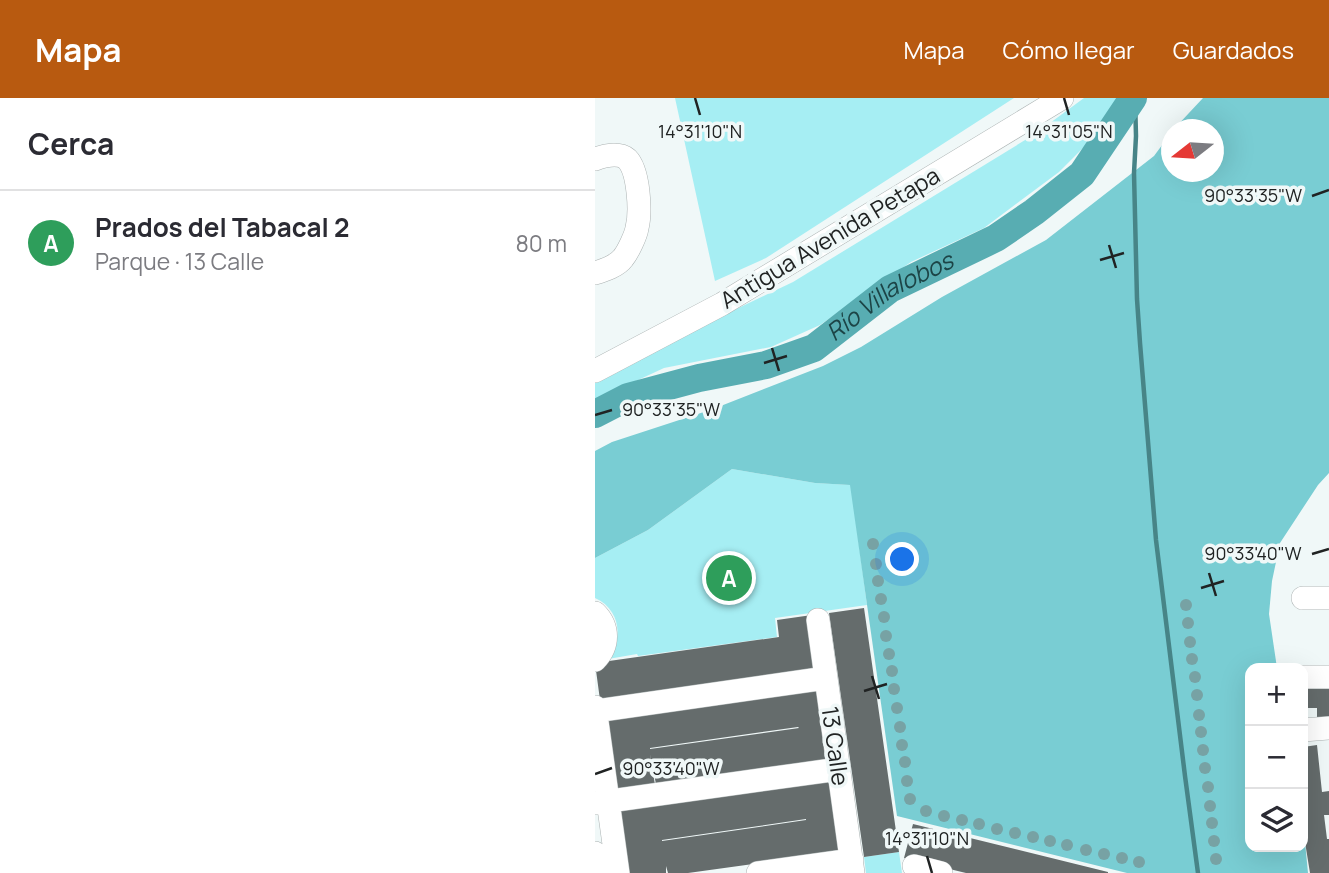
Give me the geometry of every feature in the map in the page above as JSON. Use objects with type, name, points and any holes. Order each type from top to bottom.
[{"type":"street","name":"Antigua Avenida Petapa","points":[[595,371],[722,304],[1062,98]]},
{"type":"street","points":[[595,159],[615,155],[627,159],[633,169],[639,210],[637,229],[624,258],[595,273]]},
{"type":"street","points":[[1303,598],[1329,598]]},
{"type":"street","points":[[595,613],[605,628],[606,639],[604,649],[595,660]]},
{"type":"street","name":"13 Calle","points":[[818,620],[852,866]]},
{"type":"street","points":[[1308,677],[1329,677]]},
{"type":"street","points":[[618,873],[602,802],[595,710],[826,678]]},
{"type":"street","points":[[1308,730],[1329,728]]},
{"type":"street","points":[[602,802],[839,769]]},
{"type":"street","points":[[595,853],[598,873]]},
{"type":"street","points":[[758,873],[852,866]]},
{"type":"street","points":[[914,866],[941,873]]},
{"type":"shaded area","points":[[675,98],[1014,98],[766,258],[715,281]]},
{"type":"shaded area","points":[[1084,98],[1119,98],[1104,127],[1059,172],[984,228],[911,262],[820,325],[771,347],[664,368],[595,400],[595,381],[793,282],[1035,134]]},
{"type":"shaded area","points":[[1203,98],[1329,98],[1329,473],[1318,485],[1280,543],[1269,614],[1276,663],[1245,663],[1245,852],[1306,852],[1308,873],[1127,873],[897,816],[850,485],[815,483],[732,469],[648,530],[595,558],[595,451],[612,442],[713,409],[823,366],[861,347],[942,297],[1046,240],[1154,156],[1161,147],[1161,182],[1224,182],[1224,119],[1183,119]]},
{"type":"shaded area","points":[[732,469],[815,483],[851,485],[867,605],[775,618],[777,637],[608,659],[616,642],[617,625],[610,609],[595,598],[595,558],[648,530]]},
{"type":"shaded area","points":[[899,852],[902,873],[866,873],[864,857]]},
{"type":"building","points":[[864,608],[899,852],[864,857],[829,613]]},
{"type":"building","points":[[812,615],[820,672],[600,700],[595,663],[779,637],[777,620]]},
{"type":"building","points":[[823,687],[834,759],[656,784],[650,754],[655,785],[614,791],[603,717]],"holes":[[[798,727],[799,728],[650,749]]]},
{"type":"building","points":[[1308,687],[1329,687],[1329,720],[1317,720],[1317,708],[1308,708]]},
{"type":"building","points":[[1317,745],[1322,792],[1329,791],[1329,815],[1324,815],[1329,839],[1329,873],[1310,873],[1307,852],[1308,746]]},
{"type":"building","points":[[836,779],[846,851],[688,873],[668,873],[666,866],[666,873],[625,873],[616,809]],"holes":[[[806,819],[806,820],[662,841]]]},
{"type":"building","points":[[913,824],[1108,873],[966,873],[904,858]]},
{"type":"waterway","name":"Río Villalobos","points":[[595,414],[628,397],[699,378],[766,365],[814,348],[890,289],[996,238],[1034,212],[1082,174],[1133,98]]},
{"type":"waterway","points":[[1135,98],[1137,299],[1156,540],[1198,873]]},
{"type":"place","name":"Prados del Tabacal 2","points":[[729,578]]}]
